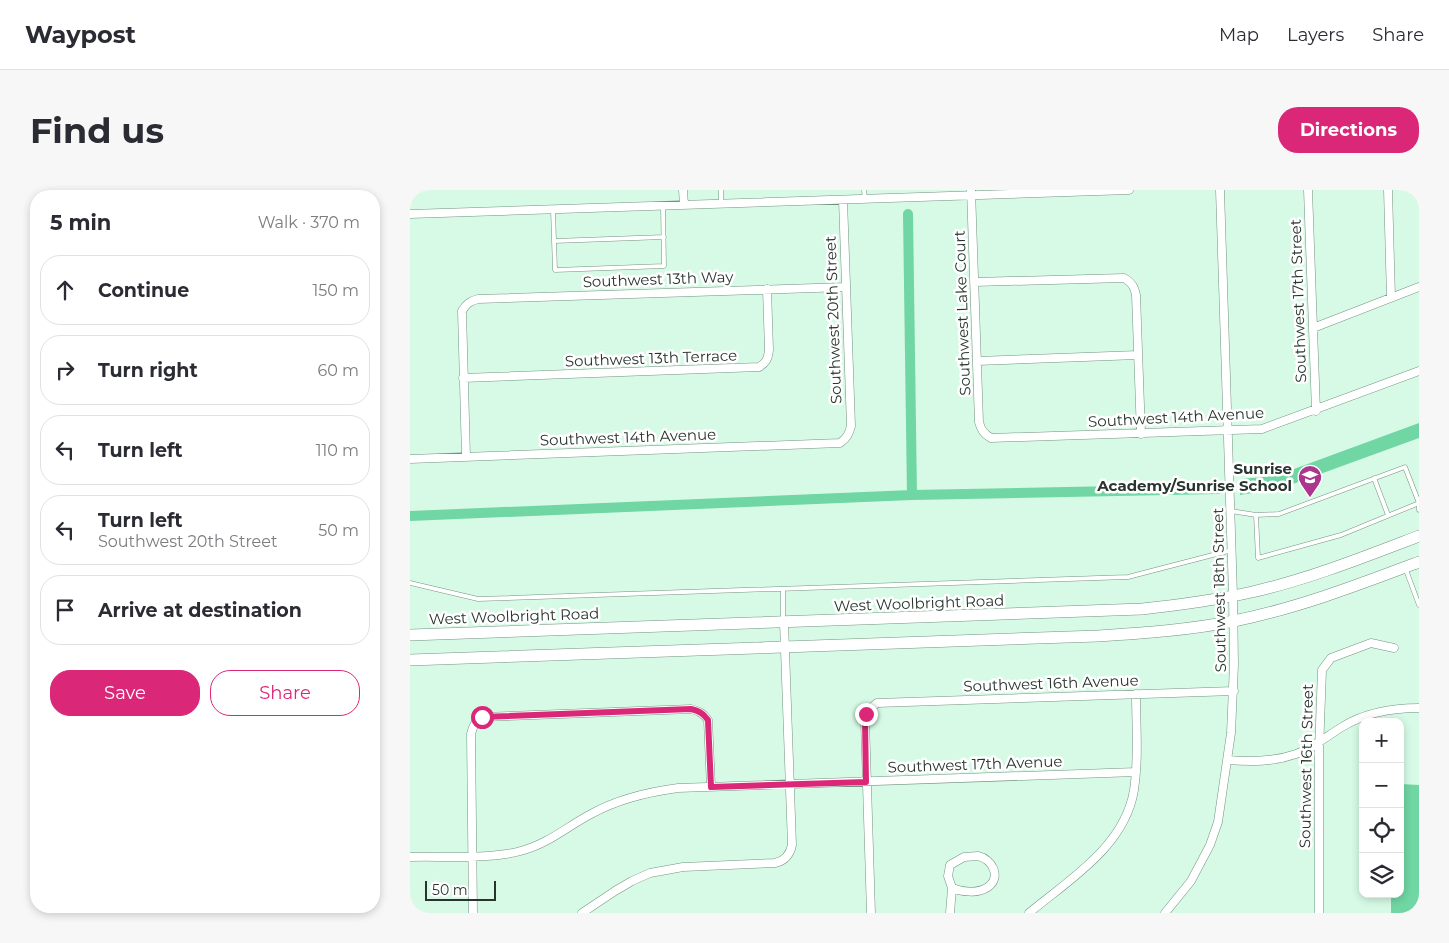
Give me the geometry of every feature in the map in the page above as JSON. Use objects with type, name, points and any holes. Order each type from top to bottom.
[{"type":"main road","name":"West Woolbright Road","points":[[410,635],[1123,610],[1175,605],[1233,595],[1297,579],[1419,536]]},
{"type":"main road","points":[[410,660],[1098,636],[1160,632],[1234,621],[1283,609],[1337,593],[1419,562]]},
{"type":"street","points":[[683,190],[684,205]]},
{"type":"street","points":[[410,214],[843,200],[971,193],[1130,190]]},
{"type":"street","name":"Southwest 18th Street","points":[[1165,913],[1191,882],[1210,845],[1218,822],[1228,760],[1234,691],[1231,511],[1220,190]]},
{"type":"street","name":"Southwest 17th Street","points":[[1308,190],[1316,410]]},
{"type":"street","points":[[1388,190],[1392,298]]},
{"type":"street","name":"Southwest Lake Court","points":[[971,193],[979,422],[985,434]]},
{"type":"street","name":"Southwest 20th Street","points":[[843,200],[850,426],[846,439]]},
{"type":"street","points":[[974,282],[1124,278],[1130,282],[1134,288],[1141,434]]},
{"type":"street","name":"Southwest 13th Way","points":[[463,378],[462,311],[465,305],[478,299],[846,287]]},
{"type":"street","points":[[1313,328],[1419,287]]},
{"type":"street","name":"Southwest 13th Terrace","points":[[463,378],[759,367],[768,357],[769,350],[768,289]]},
{"type":"street","points":[[977,361],[1138,355]]},
{"type":"street","name":"Southwest 14th Avenue","points":[[985,434],[991,438],[1228,431],[1269,428],[1419,371]]},
{"type":"street","points":[[463,378],[466,457]]},
{"type":"street","name":"Southwest 14th Avenue","points":[[410,459],[840,443],[846,439]]},
{"type":"street","points":[[582,913],[632,881],[650,873],[670,868],[782,862],[790,852],[792,845],[784,622]]},
{"type":"street","name":"Southwest 16th Street","points":[[1319,913],[1322,676],[1326,664],[1331,658],[1371,644],[1394,648]]},
{"type":"street","name":"Southwest 16th Avenue","points":[[866,782],[865,721],[870,707],[877,703],[1234,691]]},
{"type":"street","points":[[1029,913],[1091,862],[1116,835],[1129,808],[1134,792],[1136,772],[1136,694]]},
{"type":"street","points":[[1228,760],[1246,762],[1280,759],[1296,754],[1320,742],[1342,727],[1373,713],[1390,709],[1419,708]]},
{"type":"street","points":[[473,913],[473,727],[476,721],[482,717],[698,710],[708,720],[711,787]]},
{"type":"street","name":"Southwest 17th Avenue","points":[[410,857],[508,854],[540,845],[592,813],[614,803],[638,795],[678,788],[1136,772]]},
{"type":"street","points":[[866,782],[871,913]]},
{"type":"street","points":[[950,913],[952,888],[948,876],[950,865],[964,857],[978,856],[984,857],[994,868],[994,878],[989,886],[981,890],[960,891],[952,888]]},
{"type":"lane","points":[[721,190],[721,204]]},
{"type":"lane","points":[[864,190],[865,199]]},
{"type":"lane","points":[[553,210],[555,270],[565,270],[664,266],[663,206]]},
{"type":"lane","points":[[554,241],[664,237]]},
{"type":"lane","points":[[1231,511],[1256,515],[1279,514],[1405,467],[1419,503],[1419,510]]},
{"type":"lane","points":[[1374,478],[1388,515]]},
{"type":"lane","points":[[1256,515],[1258,558],[1341,535],[1419,503]]},
{"type":"lane","points":[[410,583],[478,599],[1128,577],[1232,550]]},
{"type":"lane","points":[[1405,567],[1417,594],[1419,605]]},
{"type":"lane","points":[[783,589],[784,622]]},
{"type":"shaded area","points":[[1419,423],[1419,438],[1279,489],[1240,495],[1240,479],[1275,476]]},
{"type":"shaded area","points":[[1404,784],[1419,785],[1419,913],[1391,913],[1391,898],[1404,898]]},
{"type":"waterway","points":[[908,214],[912,495]]},
{"type":"waterway","points":[[410,516],[912,495],[1219,489]]},
{"type":"place","name":"Sunrise Academy/Sunrise School","points":[[1310,498]]},
{"type":"route","points":[[482,717],[698,710],[708,720],[711,787],[866,782],[866,714]]}]
